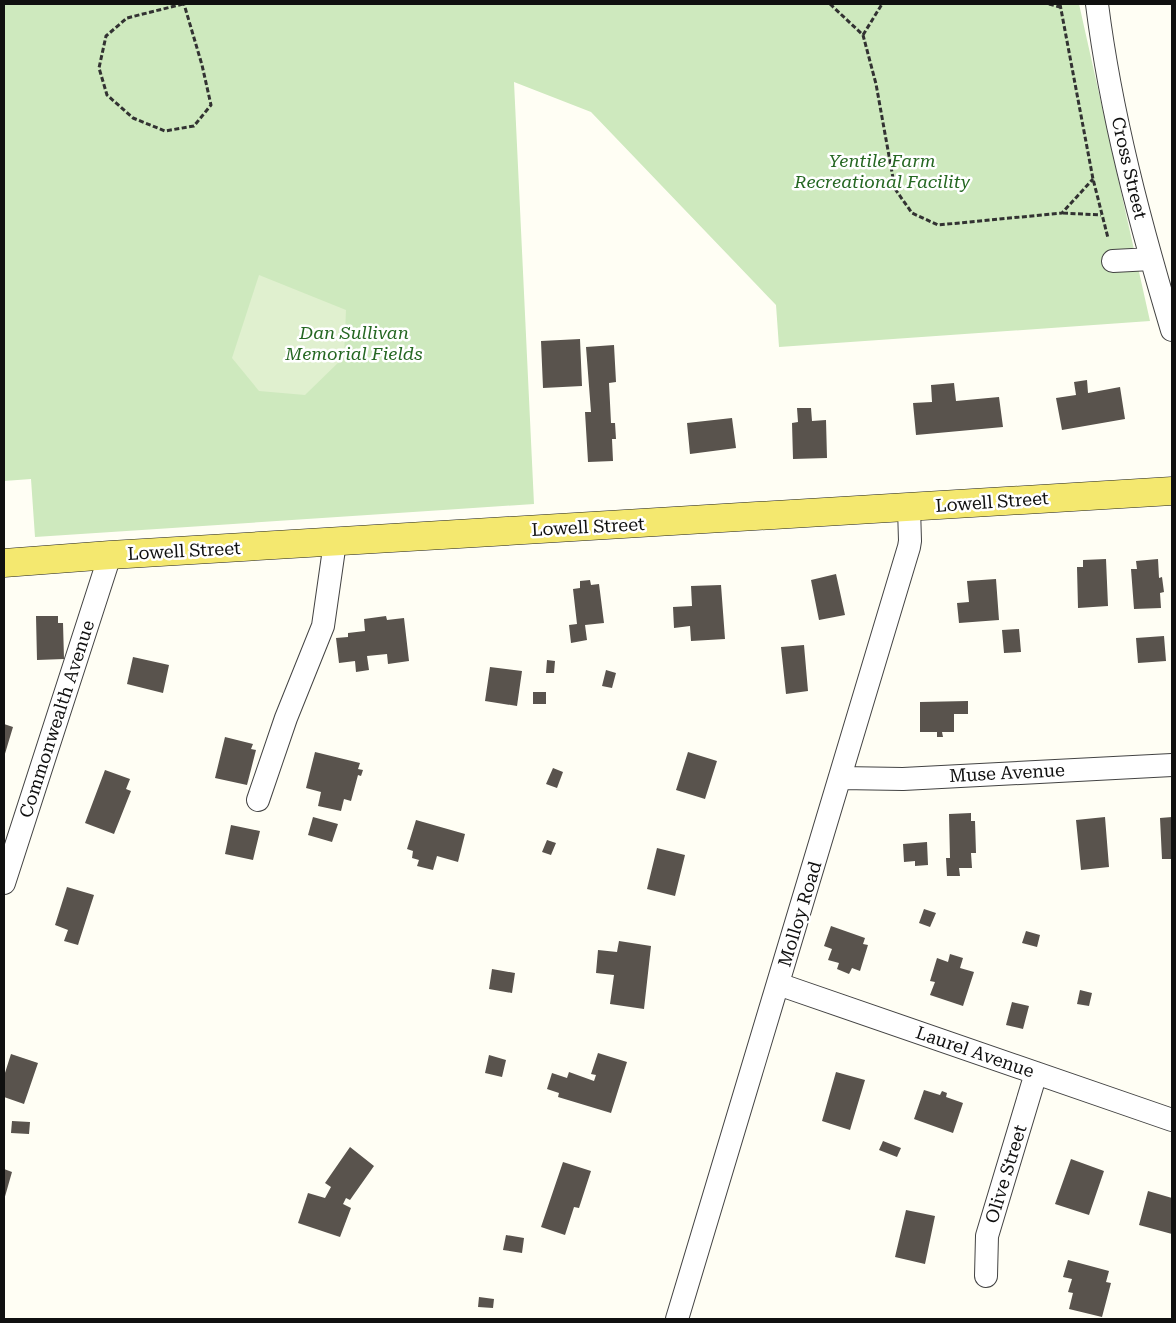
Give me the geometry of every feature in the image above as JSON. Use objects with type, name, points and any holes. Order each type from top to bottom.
[{"type":"main road","name":"Lowell Street","points":[[4,563],[1172,491]]},
{"type":"street","name":"Cross Street","points":[[1097,4],[1106,66],[1127,167],[1172,330]]},
{"type":"street","points":[[1113,261],[1151,259]]},
{"type":"street","name":"Molloy Road","points":[[677,1319],[910,545],[908,508]]},
{"type":"street","points":[[258,800],[286,718],[323,626],[335,542]]},
{"type":"street","name":"Commonwealth Avenue","points":[[4,883],[110,556]]},
{"type":"street","name":"Muse Avenue","points":[[841,778],[903,779],[1172,765]]},
{"type":"street","name":"Laurel Avenue","points":[[778,984],[1172,1120]]},
{"type":"street","name":"Olive Street","points":[[986,1276],[987,1236],[1036,1073]]},
{"type":"path","points":[[183,4],[202,65],[211,105],[194,126],[165,131],[133,118],[107,95],[98,68],[106,36],[127,18],[183,4]]},
{"type":"path","points":[[830,4],[863,35],[876,84],[895,188],[912,213],[938,225],[1062,213],[1102,215]]},
{"type":"path","points":[[863,35],[882,4]]},
{"type":"path","points":[[1050,4],[1060,5],[1093,179],[1113,261]]},
{"type":"path","points":[[1062,213],[1093,179]]},
{"type":"green space","points":[[4,4],[1079,4],[1150,321],[779,347],[776,305],[591,112],[514,82],[534,504],[35,537],[31,479],[4,481]]},
{"type":"green space","points":[[259,275],[346,310],[344,357],[305,395],[259,391],[232,358]]},
{"type":"building","points":[[580,339],[582,386],[543,388],[541,341]]},
{"type":"building","points":[[614,345],[616,382],[609,383],[611,423],[615,423],[616,439],[612,439],[613,461],[588,462],[585,412],[591,412],[586,347]]},
{"type":"building","points":[[1087,380],[1088,393],[1120,387],[1125,419],[1062,430],[1056,398],[1076,395],[1074,382]]},
{"type":"building","points":[[954,383],[956,401],[999,397],[1003,427],[916,435],[913,403],[932,402],[931,385]]},
{"type":"building","points":[[797,408],[811,408],[812,421],[826,420],[827,458],[793,459],[792,423],[798,422]]},
{"type":"building","points":[[732,418],[736,448],[690,454],[687,423]]},
{"type":"building","points":[[1106,559],[1108,606],[1078,608],[1077,567],[1083,567],[1083,560]]},
{"type":"building","points":[[1158,559],[1159,578],[1162,577],[1164,592],[1160,593],[1161,608],[1134,609],[1131,569],[1137,569],[1136,561]]},
{"type":"building","points":[[836,574],[845,615],[819,620],[811,580]]},
{"type":"building","points":[[996,579],[999,620],[959,623],[957,603],[969,602],[967,581]]},
{"type":"building","points":[[590,580],[591,585],[599,584],[604,623],[585,625],[587,640],[571,643],[569,625],[577,624],[573,589],[580,588],[580,581]]},
{"type":"building","points":[[721,585],[725,639],[691,641],[690,626],[674,628],[673,607],[692,606],[691,586]]},
{"type":"building","points":[[36,616],[58,616],[58,623],[63,623],[64,659],[37,660]]},
{"type":"building","points":[[386,616],[387,620],[404,618],[409,661],[388,664],[387,654],[367,656],[369,670],[356,672],[355,661],[339,663],[336,638],[348,637],[348,633],[365,631],[364,619]]},
{"type":"building","points":[[1019,629],[1021,652],[1004,653],[1002,630]]},
{"type":"building","points":[[1164,636],[1166,661],[1138,663],[1136,638]]},
{"type":"building","points":[[804,645],[808,691],[786,694],[781,647]]},
{"type":"building","points":[[133,657],[169,665],[163,693],[127,684]]},
{"type":"building","points":[[547,660],[555,661],[554,673],[546,673]]},
{"type":"building","points":[[490,667],[522,671],[517,706],[485,701]]},
{"type":"building","points":[[606,670],[616,673],[612,688],[602,686]]},
{"type":"building","points":[[533,692],[546,692],[546,704],[533,704]]},
{"type":"building","points":[[968,701],[968,714],[954,714],[954,732],[942,732],[943,737],[937,737],[937,732],[920,732],[920,702]]},
{"type":"building","points":[[4,724],[13,727],[4,757]]},
{"type":"building","points":[[225,737],[253,744],[251,749],[256,750],[247,785],[215,778]]},
{"type":"building","points":[[315,752],[360,763],[358,769],[363,770],[361,776],[358,775],[351,801],[344,799],[341,811],[318,806],[321,792],[306,788]]},
{"type":"building","points":[[688,752],[717,761],[705,799],[676,790]]},
{"type":"building","points":[[553,768],[563,772],[557,788],[546,784]]},
{"type":"building","points":[[105,770],[130,779],[126,789],[131,791],[114,834],[85,823]]},
{"type":"building","points":[[971,813],[971,821],[975,821],[976,853],[971,853],[972,868],[959,868],[960,876],[947,876],[946,858],[950,858],[949,814]]},
{"type":"building","points":[[313,817],[338,824],[332,842],[308,835]]},
{"type":"building","points":[[1105,817],[1109,867],[1081,870],[1076,820]]},
{"type":"building","points":[[1172,817],[1172,859],[1162,859],[1160,818]]},
{"type":"building","points":[[416,820],[465,834],[458,862],[437,856],[433,870],[417,866],[419,860],[412,858],[413,851],[407,849]]},
{"type":"building","points":[[231,825],[260,831],[253,860],[225,854]]},
{"type":"building","points":[[547,840],[556,843],[551,855],[542,852]]},
{"type":"building","points":[[927,842],[928,865],[915,866],[915,861],[904,862],[903,844]]},
{"type":"building","points":[[657,848],[685,855],[675,896],[647,889]]},
{"type":"building","points":[[67,887],[94,895],[78,945],[64,941],[68,930],[55,925]]},
{"type":"building","points":[[924,909],[936,913],[930,927],[919,923]]},
{"type":"building","points":[[831,926],[865,938],[863,944],[868,945],[860,971],[852,968],[849,974],[837,969],[839,963],[828,960],[832,949],[824,946]]},
{"type":"building","points":[[1026,931],[1040,935],[1037,947],[1022,943]]},
{"type":"building","points":[[619,941],[651,946],[644,1009],[610,1004],[614,975],[596,973],[598,950],[617,952]]},
{"type":"building","points":[[950,954],[963,958],[960,968],[974,972],[963,1006],[930,995],[935,982],[930,981],[937,958],[948,962]]},
{"type":"building","points":[[492,969],[515,973],[512,993],[489,989]]},
{"type":"building","points":[[1080,990],[1092,993],[1089,1006],[1077,1004]]},
{"type":"building","points":[[1012,1002],[1029,1006],[1023,1029],[1006,1025]]},
{"type":"building","points":[[598,1053],[627,1062],[611,1113],[558,1097],[559,1093],[547,1089],[552,1073],[567,1078],[569,1072],[594,1081],[596,1075],[591,1074]]},
{"type":"building","points":[[11,1054],[38,1063],[24,1104],[4,1097],[4,1076]]},
{"type":"building","points":[[489,1055],[506,1060],[502,1077],[485,1073]]},
{"type":"building","points":[[836,1072],[865,1080],[850,1130],[822,1121]]},
{"type":"building","points":[[924,1090],[940,1095],[942,1091],[947,1093],[946,1097],[963,1103],[953,1133],[914,1119]]},
{"type":"building","points":[[12,1121],[30,1122],[29,1134],[11,1133]]},
{"type":"building","points":[[883,1141],[901,1148],[897,1157],[879,1150]]},
{"type":"building","points":[[350,1147],[374,1166],[350,1200],[346,1198],[343,1204],[351,1208],[340,1237],[298,1223],[308,1193],[325,1198],[331,1187],[325,1183]]},
{"type":"building","points":[[1071,1159],[1104,1171],[1089,1215],[1055,1204]]},
{"type":"building","points":[[563,1162],[591,1171],[579,1208],[574,1207],[565,1235],[541,1227]]},
{"type":"building","points":[[4,1169],[12,1172],[4,1200]]},
{"type":"building","points":[[1148,1191],[1172,1198],[1172,1234],[1139,1225]]},
{"type":"building","points":[[906,1210],[935,1216],[925,1264],[895,1257]]},
{"type":"building","points":[[506,1235],[524,1238],[522,1253],[503,1250]]},
{"type":"building","points":[[1068,1260],[1109,1271],[1106,1282],[1111,1283],[1102,1317],[1069,1309],[1073,1293],[1068,1292],[1072,1279],[1063,1277]]},
{"type":"building","points":[[479,1297],[494,1299],[493,1308],[478,1307]]},
{"type":"park label","name":"Yentile Farm Recreational Facility","points":[[882,171]]},
{"type":"park label","name":"Dan Sullivan Memorial Fields","points":[[354,343]]}]
